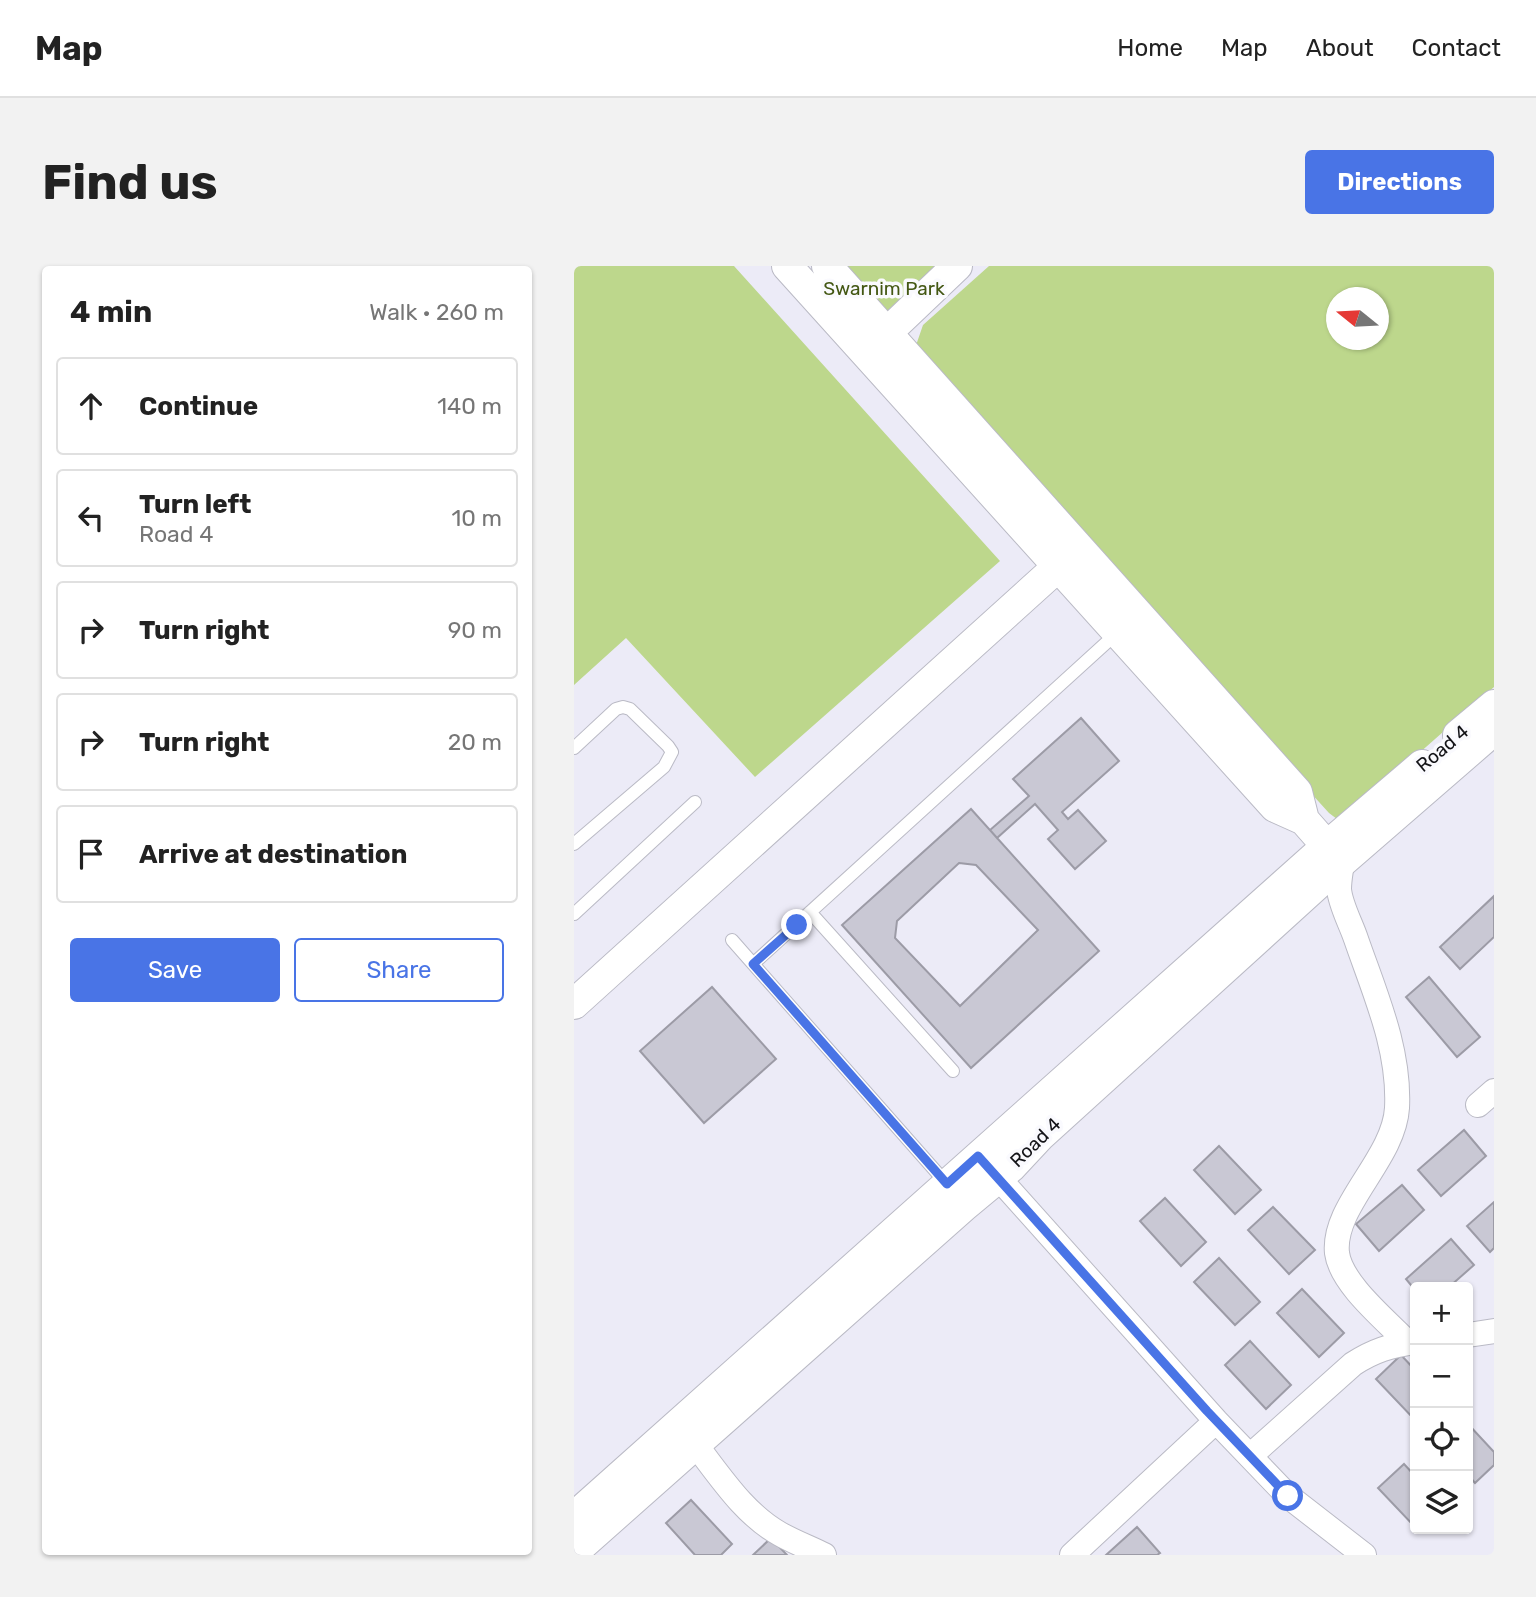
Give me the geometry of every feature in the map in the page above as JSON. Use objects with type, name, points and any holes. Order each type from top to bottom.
[{"type":"street","points":[[787,266],[866,354],[1297,792],[1304,820]]},
{"type":"street","points":[[827,266],[886,332],[1068,557],[1117,633],[1275,807],[1304,820],[1334,854],[1339,890],[1392,1046],[1397,1110],[1388,1142],[1340,1225],[1337,1250],[1340,1266],[1348,1279],[1410,1341]]},
{"type":"street","points":[[866,354],[957,266]]},
{"type":"street","points":[[574,1003],[1068,557]]},
{"type":"street","name":"Road 4","points":[[574,1552],[695,1444],[988,1166],[1334,854],[1494,705]]},
{"type":"street","name":"Road 4","points":[[1334,854],[1494,730]]},
{"type":"street","points":[[988,1166],[1216,1421],[1288,1496],[1348,1551]]},
{"type":"street","name":"Road 4","points":[[574,1517],[947,1184],[988,1166]]},
{"type":"street","points":[[1473,1334],[1494,1331]]},
{"type":"street","points":[[1250,1456],[1353,1364],[1390,1346],[1410,1343]]},
{"type":"street","points":[[1072,1555],[1216,1421]]},
{"type":"street","points":[[695,1444],[740,1501],[759,1519],[779,1534],[824,1555]]},
{"type":"lane","points":[[753,964],[1117,633]]},
{"type":"lane","points":[[574,748],[616,709],[623,707],[630,709],[671,752],[664,767],[574,844]]},
{"type":"lane","points":[[574,914],[695,802]]},
{"type":"lane","points":[[810,912],[953,1071]]},
{"type":"lane","points":[[732,940],[947,1184]]},
{"type":"green space","points":[[574,266],[734,266],[1000,561],[755,777],[626,638],[574,685]]},
{"type":"green space","name":"Swarnim Park","points":[[836,266],[940,266],[883,318]]},
{"type":"green space","points":[[989,266],[1494,266],[1494,687],[1341,822],[1329,813],[913,354],[923,325]]},
{"type":"building","points":[[1081,718],[1119,761],[1062,812],[1068,819],[1078,810],[1106,841],[1075,869],[1048,839],[1058,830],[1035,804],[997,838],[990,830],[1029,796],[1013,779]]},
{"type":"building","points":[[971,809],[1099,951],[971,1068],[842,925]],"holes":[[[959,863],[976,865],[1038,930],[960,1006],[895,938],[897,921]]]},
{"type":"building","points":[[1494,896],[1494,937],[1460,969],[1440,947]]},
{"type":"building","points":[[1429,977],[1480,1037],[1457,1057],[1406,997]]},
{"type":"building","points":[[712,987],[776,1059],[704,1123],[640,1051]]},
{"type":"building","points":[[1464,1130],[1486,1156],[1441,1196],[1418,1170]]},
{"type":"building","points":[[1219,1146],[1261,1190],[1235,1214],[1194,1170]]},
{"type":"building","points":[[1402,1185],[1424,1210],[1379,1251],[1356,1224]]},
{"type":"building","points":[[1165,1198],[1206,1242],[1181,1266],[1140,1221]]},
{"type":"building","points":[[1494,1202],[1494,1248],[1490,1252],[1467,1226]]},
{"type":"building","points":[[1273,1207],[1315,1250],[1289,1274],[1248,1230]]},
{"type":"building","points":[[1451,1239],[1474,1265],[1455,1282],[1410,1284],[1406,1279]]},
{"type":"building","points":[[1219,1258],[1260,1302],[1235,1325],[1194,1282]]},
{"type":"building","points":[[1302,1289],[1344,1333],[1319,1357],[1277,1313]]},
{"type":"building","points":[[1250,1341],[1291,1385],[1266,1409],[1225,1365]]},
{"type":"building","points":[[1401,1355],[1410,1365],[1410,1415],[1376,1379]]},
{"type":"building","points":[[1473,1429],[1494,1452],[1494,1465],[1475,1483]]},
{"type":"building","points":[[1404,1464],[1410,1471],[1410,1522],[1378,1488]]},
{"type":"building","points":[[691,1500],[732,1544],[721,1555],[695,1555],[666,1523]]},
{"type":"building","points":[[1137,1527],[1160,1553],[1106,1555]]},
{"type":"building","points":[[771,1538],[787,1555],[753,1555]]},
{"type":"route","points":[[797,925],[753,964],[947,1184],[978,1156],[1207,1411],[1288,1496]]}]
